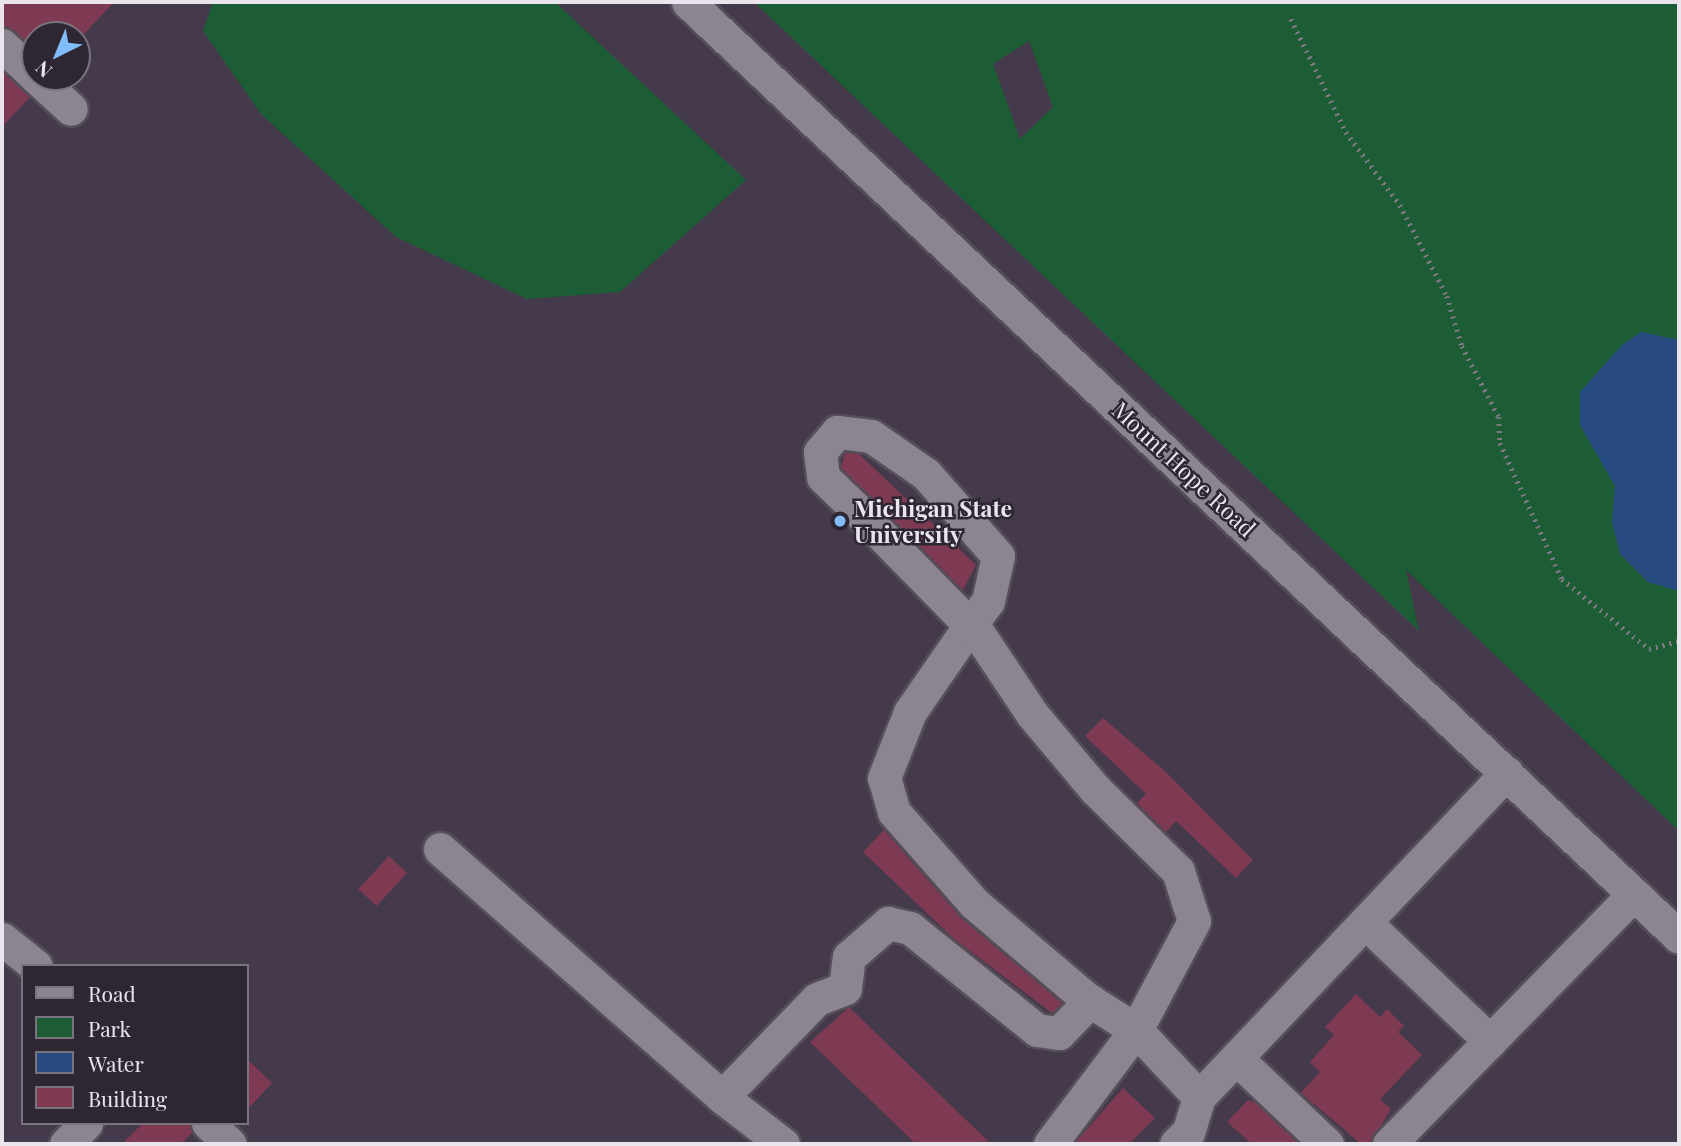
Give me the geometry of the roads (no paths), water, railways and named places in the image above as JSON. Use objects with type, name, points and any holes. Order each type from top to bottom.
[{"type":"street","name":"Mount Hope Road","points":[[688,2],[1679,937]]},
{"type":"street","points":[[2,45],[21,62]]},
{"type":"street","points":[[52,91],[71,109]]},
{"type":"street","points":[[1050,1144],[1136,1030],[1194,921],[1178,871],[1095,789],[1032,714],[970,625],[823,477],[820,452],[837,432],[871,436],[926,474],[998,556],[988,601],[970,625],[910,712],[884,778],[894,812],[974,903],[1090,1001],[1136,1030],[1199,1097]]},
{"type":"street","points":[[1176,1144],[1188,1132],[1199,1097],[1367,924],[1507,774]]},
{"type":"street","points":[[440,849],[722,1097],[783,1144]]},
{"type":"street","points":[[1389,1144],[1634,894]]},
{"type":"street","points":[[722,1097],[817,999],[845,988],[849,957],[868,935],[888,923],[910,928],[1037,1030],[1059,1033],[1090,1001]]},
{"type":"street","points":[[1367,924],[1490,1041]]},
{"type":"street","points":[[2,939],[33,964]]},
{"type":"street","points":[[1237,1059],[1327,1144]]},
{"type":"street","points":[[65,1144],[84,1125]]},
{"type":"street","points":[[210,1125],[230,1144]]},
{"type":"water","points":[[1641,332],[1679,340],[1679,591],[1648,582],[1620,554],[1612,522],[1615,486],[1580,425],[1580,392],[1622,345]]},
{"type":"place","name":"Michigan State University","points":[[840,521]]}]
